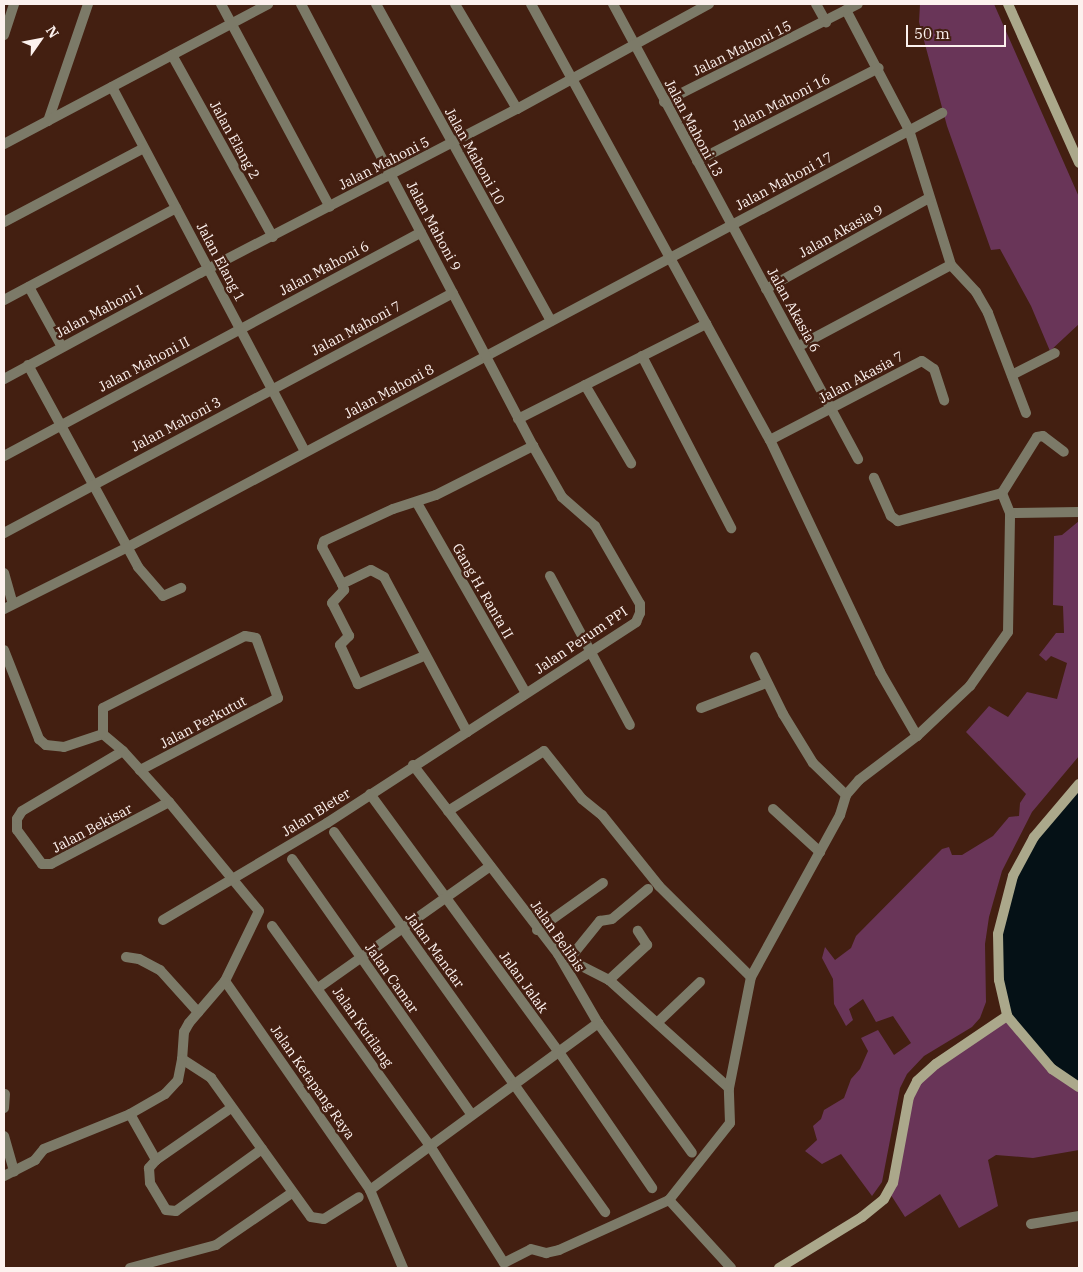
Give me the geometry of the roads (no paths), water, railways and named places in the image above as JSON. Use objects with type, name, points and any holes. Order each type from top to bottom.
[{"type":"street","points":[[4,35],[14,4]]},
{"type":"street","points":[[48,121],[88,4]]},
{"type":"street","points":[[220,4],[330,206]]},
{"type":"street","points":[[4,144],[230,22],[268,4]]},
{"type":"street","name":"Jalan Mahoni 9","points":[[301,4],[422,232],[518,419]]},
{"type":"street","name":"Jalan Mahoni 10","points":[[376,4],[551,321]]},
{"type":"street","points":[[455,4],[517,109]]},
{"type":"street","points":[[531,4],[770,440],[880,672],[917,736]]},
{"type":"street","name":"Jalan Mahoni 13","points":[[613,4],[730,225]]},
{"type":"street","name":"Jalan Mahoni 5","points":[[209,268],[273,238],[390,174],[452,144],[709,4]]},
{"type":"street","points":[[816,4],[826,22]]},
{"type":"street","name":"Jalan Mahoni 15","points":[[664,102],[826,22],[858,4]]},
{"type":"street","points":[[1008,4],[1079,163]]},
{"type":"street","points":[[846,10],[909,130],[929,198],[952,265],[982,301],[1026,414]]},
{"type":"street","name":"Jalan Elang 2","points":[[172,55],[273,238]]},
{"type":"street","name":"Jalan Mahoni 16","points":[[697,161],[878,68]]},
{"type":"street","name":"Jalan Elang 1","points":[[112,87],[305,451]]},
{"type":"street","name":"Jalan Mahoni 17","points":[[551,321],[942,113]]},
{"type":"street","points":[[4,222],[144,148]]},
{"type":"street","name":"Jalan Akasia 9","points":[[766,289],[929,198]]},
{"type":"street","points":[[4,300],[176,208]]},
{"type":"street","name":"Jalan Akasia 6","points":[[730,225],[799,346],[858,459]]},
{"type":"street","name":"Jalan Mahoni 6","points":[[240,328],[422,232]]},
{"type":"street","points":[[799,346],[952,265]]},
{"type":"street","name":"Jalan Mahoni I","points":[[4,379],[209,268]]},
{"type":"street","points":[[29,287],[62,346]]},
{"type":"street","name":"Jalan Mahoni 7","points":[[272,388],[453,293]]},
{"type":"street","name":"Jalan Mahoni 8","points":[[8,606],[126,548],[551,321]]},
{"type":"street","points":[[518,419],[706,324]]},
{"type":"street","name":"Jalan Mahoni II","points":[[4,456],[240,328]]},
{"type":"street","points":[[1012,375],[1055,353]]},
{"type":"street","points":[[642,356],[731,528]]},
{"type":"street","name":"Jalan Akasia 7","points":[[770,440],[922,361],[934,369],[944,400]]},
{"type":"street","points":[[28,365],[126,548],[160,595],[170,596],[181,588]]},
{"type":"street","points":[[585,385],[631,462]]},
{"type":"street","name":"Jalan Mahoni 3","points":[[4,533],[272,388]]},
{"type":"street","name":"Jalan Perum PPI","points":[[413,765],[636,622],[640,616],[640,604],[595,526],[562,497],[518,419]]},
{"type":"street","points":[[874,478],[891,516],[898,521],[1002,493],[1038,437],[1043,436],[1064,452]]},
{"type":"street","points":[[424,656],[358,684],[340,645],[350,636],[332,603],[344,590],[322,543],[393,509],[417,503],[533,446]]},
{"type":"street","points":[[738,1268],[728,1265],[669,1200],[730,1123],[729,1088],[751,977],[840,815],[846,795],[859,780],[917,736],[970,686],[1006,636],[1010,513],[1002,493]]},
{"type":"street","name":"Gang H. Ranta II","points":[[417,503],[526,693]]},
{"type":"street","points":[[1010,513],[1079,512]]},
{"type":"street","points":[[342,584],[371,570],[380,573],[467,732]]},
{"type":"street","points":[[4,573],[8,606]]},
{"type":"street","points":[[550,576],[592,649],[630,725]]},
{"type":"street","name":"Jalan Perkutut","points":[[103,734],[102,708],[245,636],[256,638],[260,643],[278,698],[140,770]]},
{"type":"street","points":[[4,650],[39,739],[46,745],[64,747],[103,734],[123,750],[259,911],[258,917],[225,981],[198,1012],[184,1032],[182,1059],[175,1085],[130,1114],[44,1149],[36,1160],[4,1176]]},
{"type":"street","points":[[755,657],[766,683],[813,763],[846,795]]},
{"type":"street","points":[[701,708],[766,683]]},
{"type":"street","name":"Jalan Bekisar","points":[[123,750],[22,811],[17,819],[17,830],[44,865],[62,861],[168,802]]},
{"type":"street","points":[[448,811],[544,751],[582,799],[602,815],[659,886],[751,977]]},
{"type":"street","name":"Jalan Bleter","points":[[163,920],[233,879],[413,765]]},
{"type":"street","name":"Jalan Belibis","points":[[413,765],[558,954],[598,1023],[692,1153]]},
{"type":"street","points":[[1079,784],[1034,837],[1013,876],[998,934],[999,980],[1007,1016],[1052,1069],[1079,1087]]},
{"type":"street","name":"Jalan Jalak","points":[[370,794],[558,1052],[652,1188]]},
{"type":"street","points":[[773,809],[820,852]]},
{"type":"street","name":"Jalan Mandar","points":[[334,832],[605,1212]]},
{"type":"street","name":"Jalan Camar","points":[[292,859],[471,1114]]},
{"type":"street","points":[[318,988],[490,866]]},
{"type":"street","points":[[538,930],[603,883]]},
{"type":"street","points":[[570,958],[600,921],[612,919],[648,889]]},
{"type":"street","name":"Jalan Kutilang","points":[[272,926],[430,1146],[504,1262],[531,1249],[546,1253],[560,1250],[669,1200]]},
{"type":"street","points":[[609,980],[647,944],[638,931]]},
{"type":"street","points":[[558,954],[570,958],[609,980],[658,1022],[729,1088]]},
{"type":"street","points":[[126,957],[139,959],[160,970],[198,1012]]},
{"type":"street","name":"Jalan Ketapang Raya","points":[[225,981],[370,1190],[403,1268]]},
{"type":"street","points":[[658,1022],[700,982]]},
{"type":"street","points":[[779,1268],[874,1207],[889,1192],[893,1183],[909,1097],[917,1081],[936,1064],[1007,1016]]},
{"type":"street","points":[[370,1190],[471,1114],[598,1023]]},
{"type":"street","points":[[182,1059],[211,1078],[293,1192],[316,1220],[359,1197]]},
{"type":"street","points":[[4,1108],[5,1094]]},
{"type":"street","points":[[231,1108],[156,1160],[149,1168],[150,1183],[166,1210],[172,1212],[262,1149]]},
{"type":"street","points":[[130,1114],[156,1160]]},
{"type":"street","points":[[4,1136],[14,1172]]},
{"type":"street","points":[[130,1268],[216,1245],[293,1192]]},
{"type":"street","points":[[1031,1224],[1079,1216]]}]
